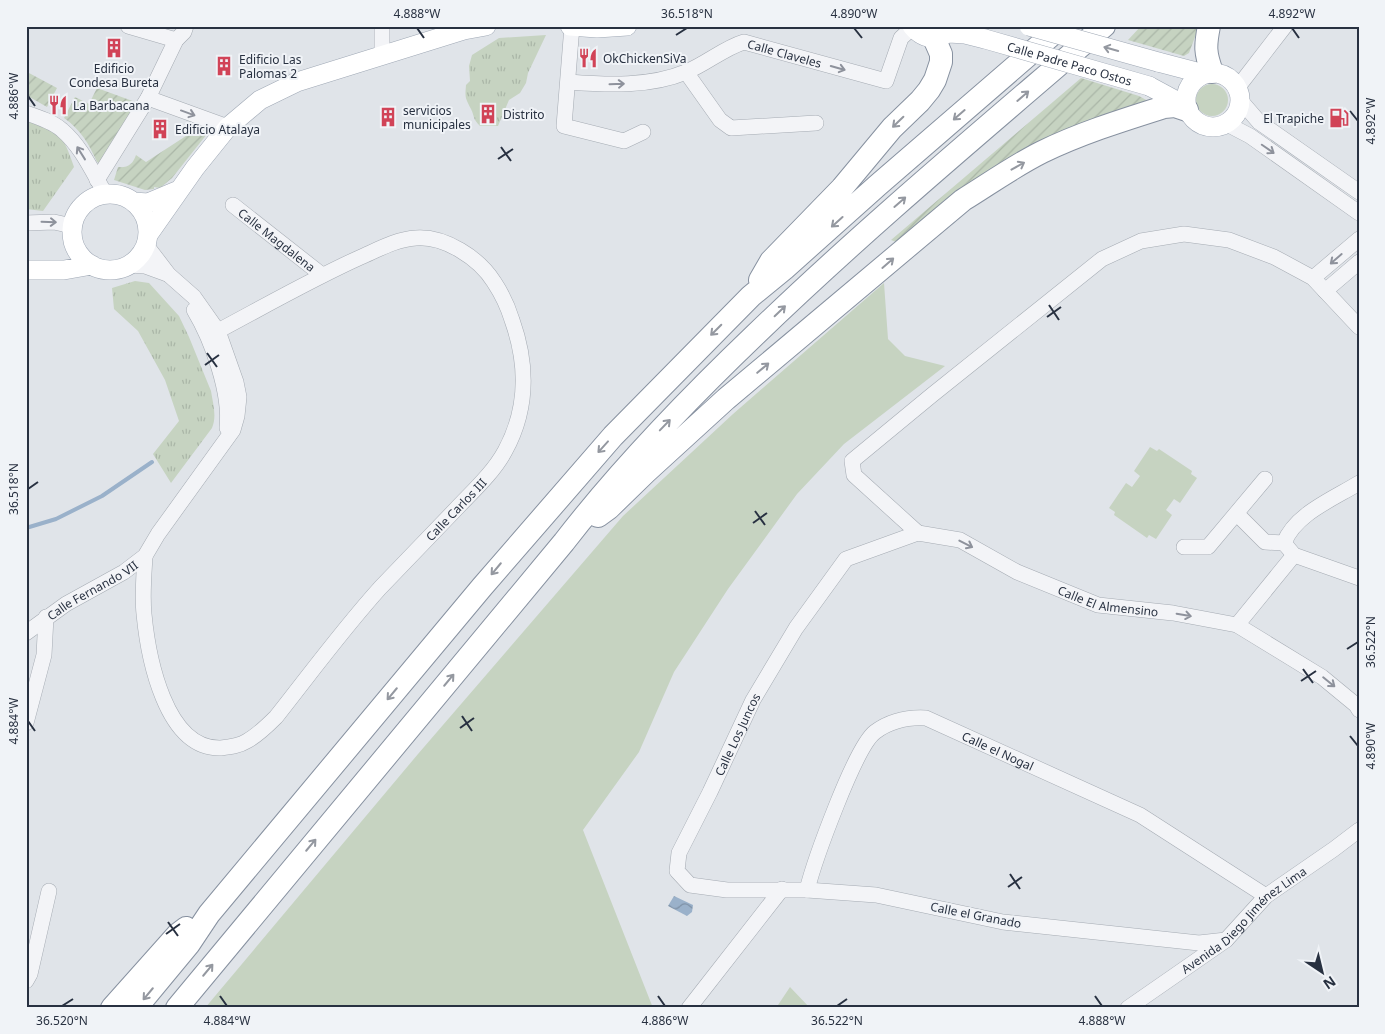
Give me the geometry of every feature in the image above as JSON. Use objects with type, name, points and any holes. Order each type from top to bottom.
[{"type":"highway","points":[[136,1008],[189,944],[209,914],[546,510],[613,436],[751,296],[1062,26]]},
{"type":"highway","points":[[177,1008],[564,542],[598,498],[660,430],[778,312],[901,200],[1104,26]]},
{"type":"highway","points":[[1208,73],[1205,43],[1209,26]]},
{"type":"highway","points":[[751,296],[771,261],[842,188],[892,128],[929,90],[941,62],[946,32]]},
{"type":"highway","points":[[564,542],[609,508],[726,399],[963,200],[1002,175],[1042,153],[1093,130],[1164,107],[1187,108]]},
{"type":"highway","points":[[112,1008],[178,934],[209,914]]},
{"type":"main road","points":[[31,270],[64,270],[92,266],[111,270],[129,265],[136,260],[179,190],[228,127],[260,100],[284,88],[382,55],[464,30],[486,26]]},
{"type":"main road","points":[[571,26],[597,28],[627,26]]},
{"type":"main road","name":"Calle Padre Paco Ostos","points":[[1028,26],[1158,62],[1208,73]]},
{"type":"main road","points":[[912,27],[926,37],[946,32]]},
{"type":"main road","name":"Calle Padre Paco Ostos","points":[[946,32],[985,39],[1149,86],[1187,108]]},
{"type":"main road","points":[[1208,73],[1221,74],[1229,78],[1239,94],[1238,109],[1234,118],[1227,124],[1218,127],[1208,127],[1200,124],[1192,118],[1187,108],[1186,92],[1190,84],[1208,73]]},
{"type":"main road","points":[[31,270],[54,262],[62,257],[82,207],[97,197],[102,187],[133,202],[148,203],[179,190]]},
{"type":"main road","points":[[133,202],[145,218],[147,240]]},
{"type":"main road","points":[[73,233],[79,253],[92,266]]},
{"type":"street","points":[[128,26],[176,40]]},
{"type":"street","points":[[102,187],[159,79],[176,40],[184,32],[186,26]]},
{"type":"street","points":[[382,26],[382,55]]},
{"type":"street","points":[[571,26],[569,82],[564,126],[624,141],[643,132]]},
{"type":"street","points":[[1285,26],[1239,94],[1259,122],[1359,192]]},
{"type":"street","name":"Calle Claveles","points":[[569,82],[632,83],[686,72],[744,42],[886,81],[901,38],[912,27]]},
{"type":"street","points":[[686,72],[720,120],[732,128],[816,123]]},
{"type":"street","points":[[148,98],[228,127]]},
{"type":"street","points":[[26,113],[37,116],[61,129],[78,148],[102,187]]},
{"type":"street","points":[[1227,124],[1250,136],[1359,212]]},
{"type":"street","name":"Calle Magdalena","points":[[233,205],[322,275]]},
{"type":"street","points":[[26,223],[54,222],[73,233]]},
{"type":"street","points":[[918,533],[854,475],[852,461],[1102,259],[1141,241],[1184,234],[1229,240],[1274,257],[1313,278],[1359,327]]},
{"type":"street","name":"Calle Carlos III","points":[[145,556],[144,616],[152,663],[174,720],[184,733],[197,743],[212,748],[231,747],[246,742],[276,717],[378,590],[482,482],[504,454],[514,435],[521,413],[524,392],[524,370],[517,333],[509,311],[494,282],[484,269],[459,250],[446,243],[432,239],[417,238],[398,241],[322,275],[218,331]]},
{"type":"street","points":[[1313,278],[1359,239]]},
{"type":"street","name":"Calle Fernando VII","points":[[147,240],[169,275],[194,298],[218,331],[231,388]]},
{"type":"street","points":[[1325,291],[1359,262]]},
{"type":"street","name":"Calle Fernando VII","points":[[129,265],[145,266],[169,275]]},
{"type":"street","name":"Calle Fernando VII","points":[[26,633],[66,604],[124,572],[145,556],[158,534],[233,430],[239,397],[219,368],[200,321],[182,288]]},
{"type":"street","points":[[200,321],[218,331]]},
{"type":"street","name":"Calle Fernando VII","points":[[218,331],[216,338],[219,368]]},
{"type":"street","points":[[1184,547],[1208,547],[1265,479]]},
{"type":"street","points":[[1284,543],[1288,533],[1299,519],[1359,483]]},
{"type":"street","points":[[1236,514],[1264,542],[1284,543],[1294,555],[1359,578]]},
{"type":"street","name":"Calle El Almensino","points":[[846,559],[918,533],[960,540],[1018,572],[1098,605],[1173,614],[1237,625],[1322,677],[1356,705],[1359,710]]},
{"type":"street","points":[[1237,625],[1294,555]]},
{"type":"street","name":"Calle Los Juncos","points":[[727,890],[690,885],[677,871],[679,853],[753,700],[796,628],[846,559]]},
{"type":"street","points":[[26,723],[44,655],[46,617]]},
{"type":"street","name":"Calle el Nogal","points":[[807,890],[813,868],[856,759],[874,733],[892,723],[912,717],[926,718],[1140,815],[1266,896]]},
{"type":"street","name":"Avenida Diego Jiménez Lima","points":[[1128,1008],[1226,940],[1266,896],[1334,850],[1359,830]]},
{"type":"street","points":[[688,1008],[782,889]]},
{"type":"street","name":"Calle el Granado","points":[[727,890],[782,889],[876,895],[1003,922],[1199,943],[1226,940]]},
{"type":"street","points":[[26,981],[30,974],[49,891]]},
{"type":"green space","points":[[1141,26],[1199,26],[1189,53],[1184,56],[1128,40]]},
{"type":"green space","points":[[546,35],[528,73],[526,83],[520,93],[509,100],[498,126],[480,126],[475,119],[466,95],[466,85],[470,81],[469,66],[472,55],[499,38]]},
{"type":"green space","points":[[26,68],[29,69],[29,73],[57,88],[47,107],[26,95]]},
{"type":"green space","points":[[1081,78],[1139,96],[1148,101],[896,242],[891,240]]},
{"type":"green space","points":[[1212,84],[1218,85],[1223,89],[1227,94],[1227,106],[1223,111],[1218,115],[1212,116],[1206,115],[1201,111],[1197,106],[1196,100],[1197,94],[1201,89],[1206,85]]},
{"type":"green space","points":[[97,88],[138,103],[99,163],[80,132],[64,118],[75,97],[89,104]]},
{"type":"green space","points":[[26,121],[47,128],[59,135],[74,167],[43,211],[26,209]]},
{"type":"green space","points":[[199,122],[211,129],[172,178],[160,188],[154,187],[154,189],[145,190],[114,180],[118,167],[130,165],[136,155],[146,162],[189,134]]},
{"type":"green space","points":[[135,281],[149,283],[179,316],[211,391],[214,405],[212,428],[171,483],[153,454],[179,421],[165,380],[138,331],[114,309],[112,288]]},
{"type":"green space","points":[[884,283],[888,339],[905,356],[945,366],[844,444],[797,494],[728,589],[674,672],[639,752],[583,830],[653,1008],[205,1008],[418,754],[623,516],[733,414]]},
{"type":"green space","points":[[1150,447],[1157,451],[1159,449],[1192,471],[1191,474],[1197,478],[1180,503],[1174,499],[1166,510],[1172,515],[1156,539],[1149,535],[1147,538],[1114,515],[1115,512],[1109,508],[1126,483],[1132,487],[1140,476],[1134,471]]},
{"type":"green space","points":[[790,987],[810,1008],[776,1008]]},
{"type":"water","points":[[674,896],[693,905],[692,912],[687,916],[668,906]]},
{"type":"waterway","points":[[26,528],[56,519],[102,496],[152,462]]},
{"type":"place","name":"Edificio Condesa Bureta","points":[[114,48]]},
{"type":"place","name":"OkChickenSiVa","points":[[588,58]]},
{"type":"place","name":"Edificio Las Palomas 2","points":[[224,66]]},
{"type":"place","name":"La Barbacana","points":[[58,105]]},
{"type":"place","name":"Distrito","points":[[488,114]]},
{"type":"place","name":"servicios municipales","points":[[388,117]]},
{"type":"place","name":"El Trapiche","points":[[1339,118]]},
{"type":"place","name":"Edificio Atalaya","points":[[160,129]]}]
